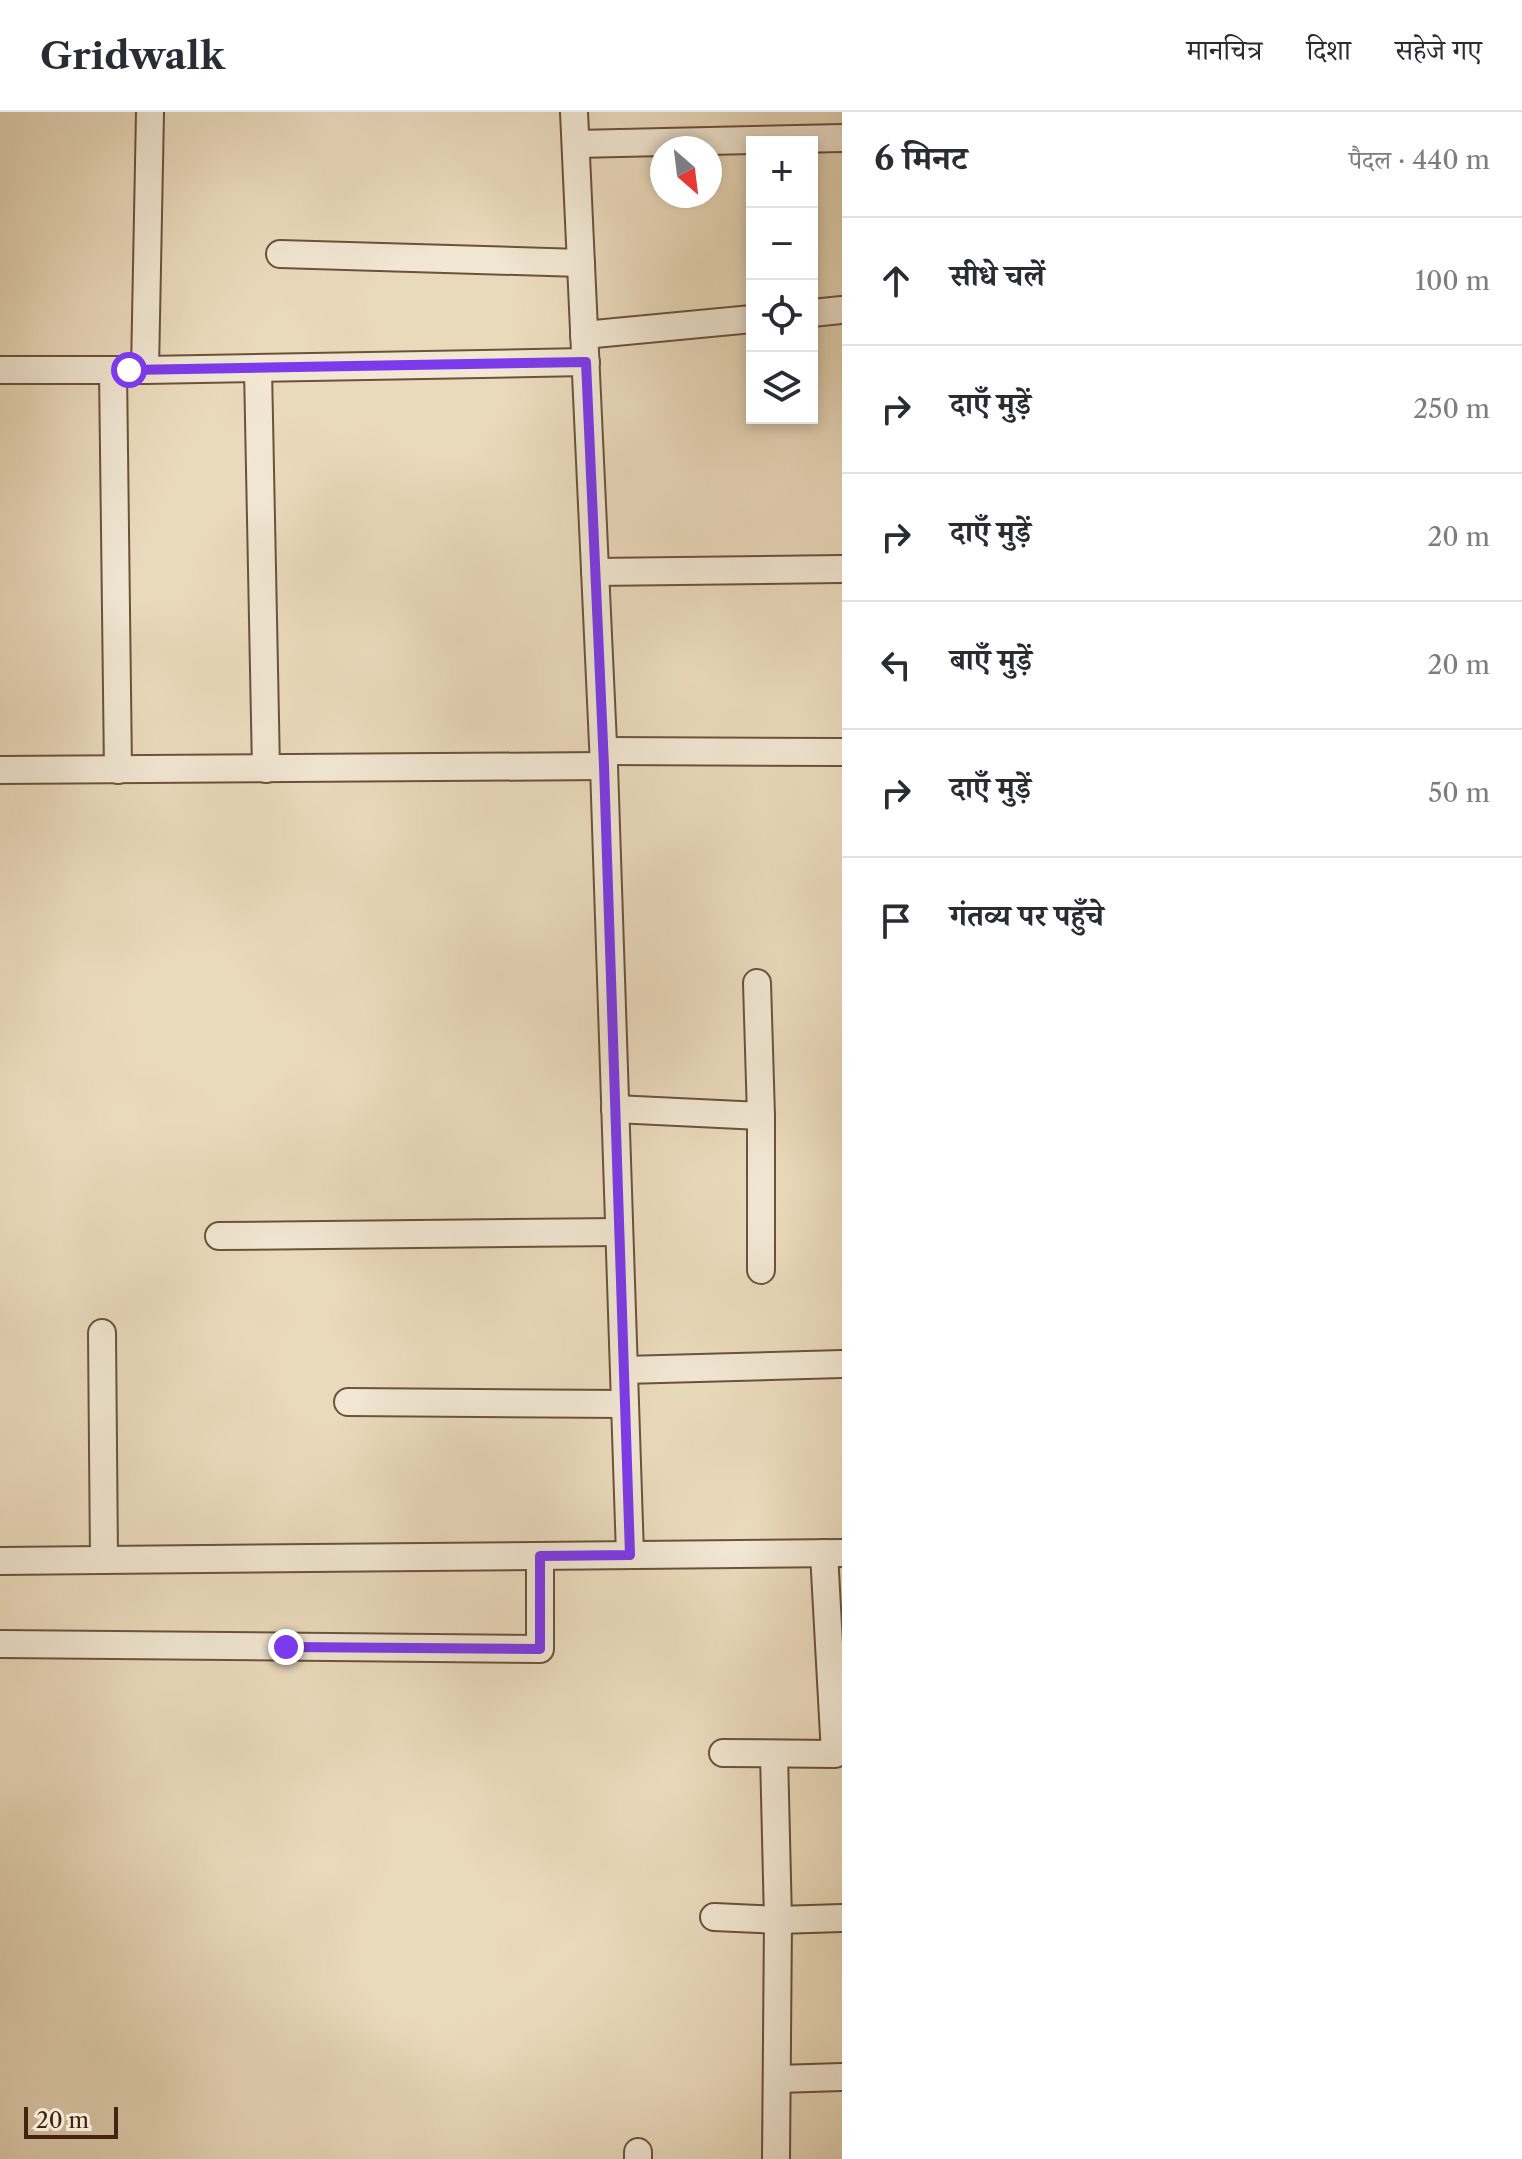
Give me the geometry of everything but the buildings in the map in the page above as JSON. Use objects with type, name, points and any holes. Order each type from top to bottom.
[{"type":"street","points":[[145,370],[150,112]]},
{"type":"street","points":[[574,112],[604,758],[630,1555]]},
{"type":"street","points":[[576,144],[842,138]]},
{"type":"street","points":[[280,254],[581,263]]},
{"type":"street","points":[[818,312],[842,310]]},
{"type":"street","points":[[584,335],[746,320]]},
{"type":"street","points":[[0,370],[258,369],[586,362]]},
{"type":"street","points":[[258,369],[266,769]]},
{"type":"street","points":[[113,370],[118,770]]},
{"type":"street","points":[[595,572],[842,569]]},
{"type":"street","points":[[0,770],[266,769],[842,752]]},
{"type":"street","points":[[757,983],[761,1270]]},
{"type":"street","points":[[615,1109],[761,1116]]},
{"type":"street","points":[[219,1236],[619,1232]]},
{"type":"street","points":[[102,1333],[104,1560]]},
{"type":"street","points":[[624,1370],[842,1364]]},
{"type":"street","points":[[348,1402],[625,1404]]},
{"type":"street","points":[[0,1561],[833,1553],[835,1754],[723,1753]]},
{"type":"street","points":[[0,1644],[540,1649],[540,1556]]},
{"type":"street","points":[[774,1754],[778,1920],[776,2159]]},
{"type":"street","points":[[714,1917],[778,1920],[842,1918]]},
{"type":"street","points":[[778,2079],[842,2077]]},
{"type":"route","points":[[129,370],[586,362],[604,766],[630,1555],[540,1556],[540,1649],[286,1647]]}]
